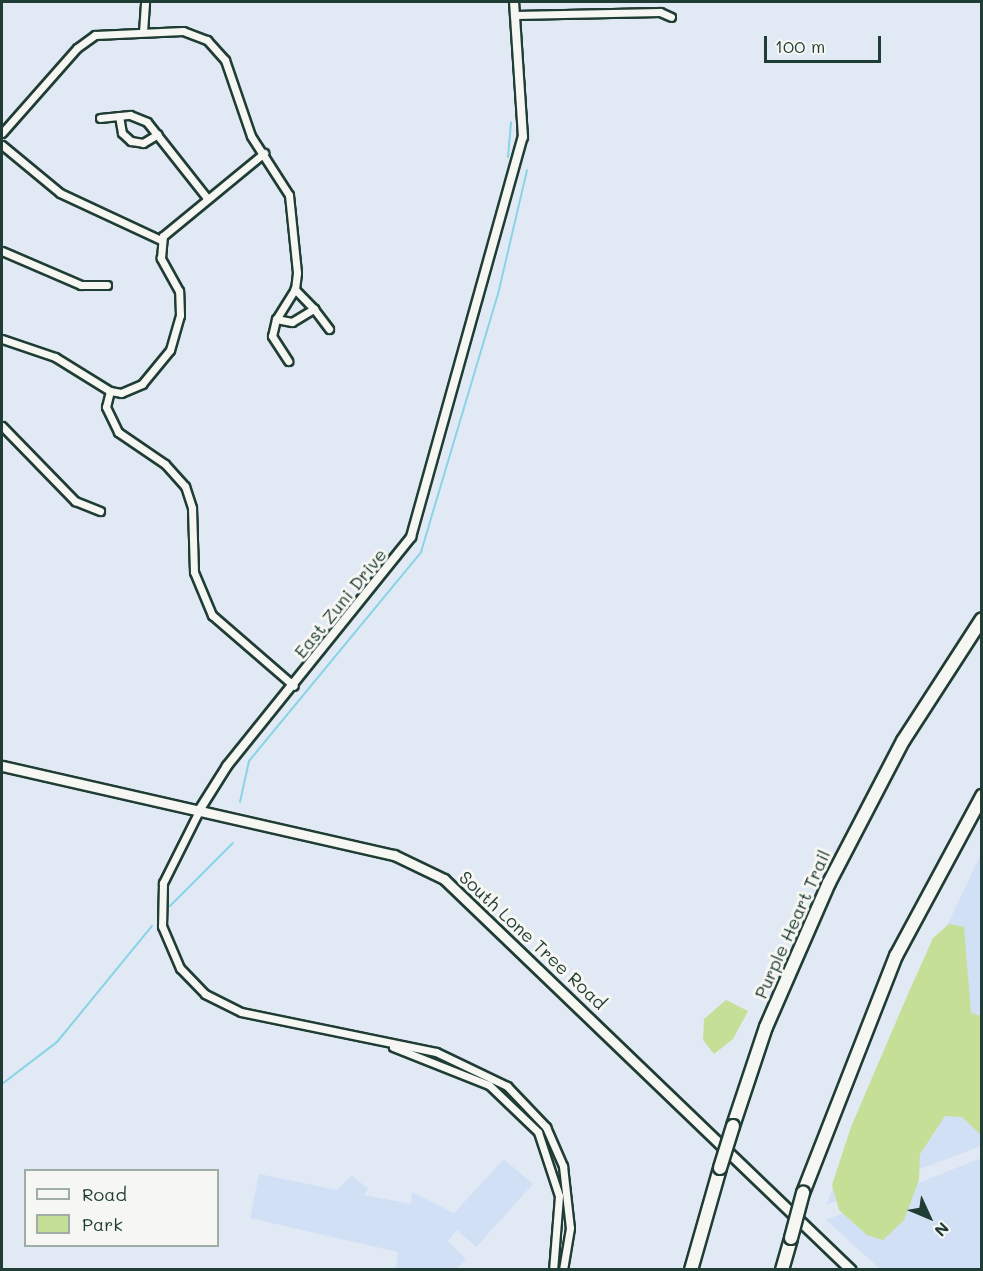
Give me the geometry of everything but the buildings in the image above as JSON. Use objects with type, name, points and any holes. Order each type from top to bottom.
[{"type":"highway","name":"Purple Heart Trail","points":[[691,1269],[733,1126],[795,955],[828,883],[903,741],[981,619]]},
{"type":"highway","points":[[782,1269],[803,1193],[841,1085],[896,956],[981,796]]},
{"type":"main road","name":"South Lone Tree Road","points":[[2,766],[200,809],[394,855],[444,879],[851,1269]]},
{"type":"street","points":[[142,2],[143,32]]},
{"type":"street","name":"East Zuni Drive","points":[[514,2],[523,136],[411,537],[294,686],[227,766],[200,809],[163,884],[162,926],[180,968],[205,994],[241,1012],[459,1059],[495,1078],[537,1115],[554,1142],[567,1183],[570,1228],[563,1269]]},
{"type":"street","points":[[515,15],[660,12],[671,17]]},
{"type":"street","points":[[2,134],[90,38],[143,32],[183,31],[212,45],[225,60],[246,125],[289,195],[298,243],[295,289],[276,319],[272,336],[288,361]]},
{"type":"street","points":[[100,118],[119,116],[142,118],[158,134],[207,198]]},
{"type":"street","points":[[119,116],[122,133],[131,141],[143,143],[158,134]]},
{"type":"street","points":[[2,145],[60,193],[161,240]]},
{"type":"street","points":[[2,339],[55,357],[110,391],[122,393],[142,384],[175,338],[181,297],[161,258],[161,240],[207,198],[264,153]]},
{"type":"street","points":[[2,251],[81,285],[107,285]]},
{"type":"street","points":[[295,289],[329,329]]},
{"type":"street","points":[[276,319],[292,322],[314,309]]},
{"type":"street","points":[[110,391],[106,407],[118,432],[165,464],[185,486],[192,508],[194,572],[212,615],[294,686]]},
{"type":"street","points":[[2,426],[75,501],[100,511]]},
{"type":"street","name":"East Zuni Drive","points":[[388,1045],[489,1085],[535,1127],[551,1160],[560,1196],[553,1269]]},
{"type":"shaded area","points":[[981,854],[981,1146],[826,1205],[923,976]]},
{"type":"shaded area","points":[[981,1158],[981,1269],[880,1269],[826,1220]]},
{"type":"shaded area","points":[[504,1159],[533,1184],[476,1247],[457,1230],[448,1241],[466,1259],[457,1269],[396,1268],[398,1252],[250,1218],[259,1174],[337,1190],[352,1175],[368,1189],[364,1195],[411,1204],[412,1192],[454,1213]]},
{"type":"green space","points":[[949,924],[964,927],[971,1013],[981,1016],[981,1135],[962,1117],[945,1116],[920,1154],[919,1180],[904,1220],[883,1240],[867,1235],[839,1210],[832,1185],[851,1127],[933,938]]},
{"type":"green space","points":[[726,1000],[748,1011],[733,1039],[714,1054],[703,1040],[704,1019]]},
{"type":"waterway","points":[[508,157],[511,122]]},
{"type":"waterway","points":[[240,802],[249,761],[421,552],[498,294],[527,170]]},
{"type":"waterway","points":[[170,906],[233,843]]},
{"type":"waterway","points":[[2,1084],[57,1042],[152,926]]}]
